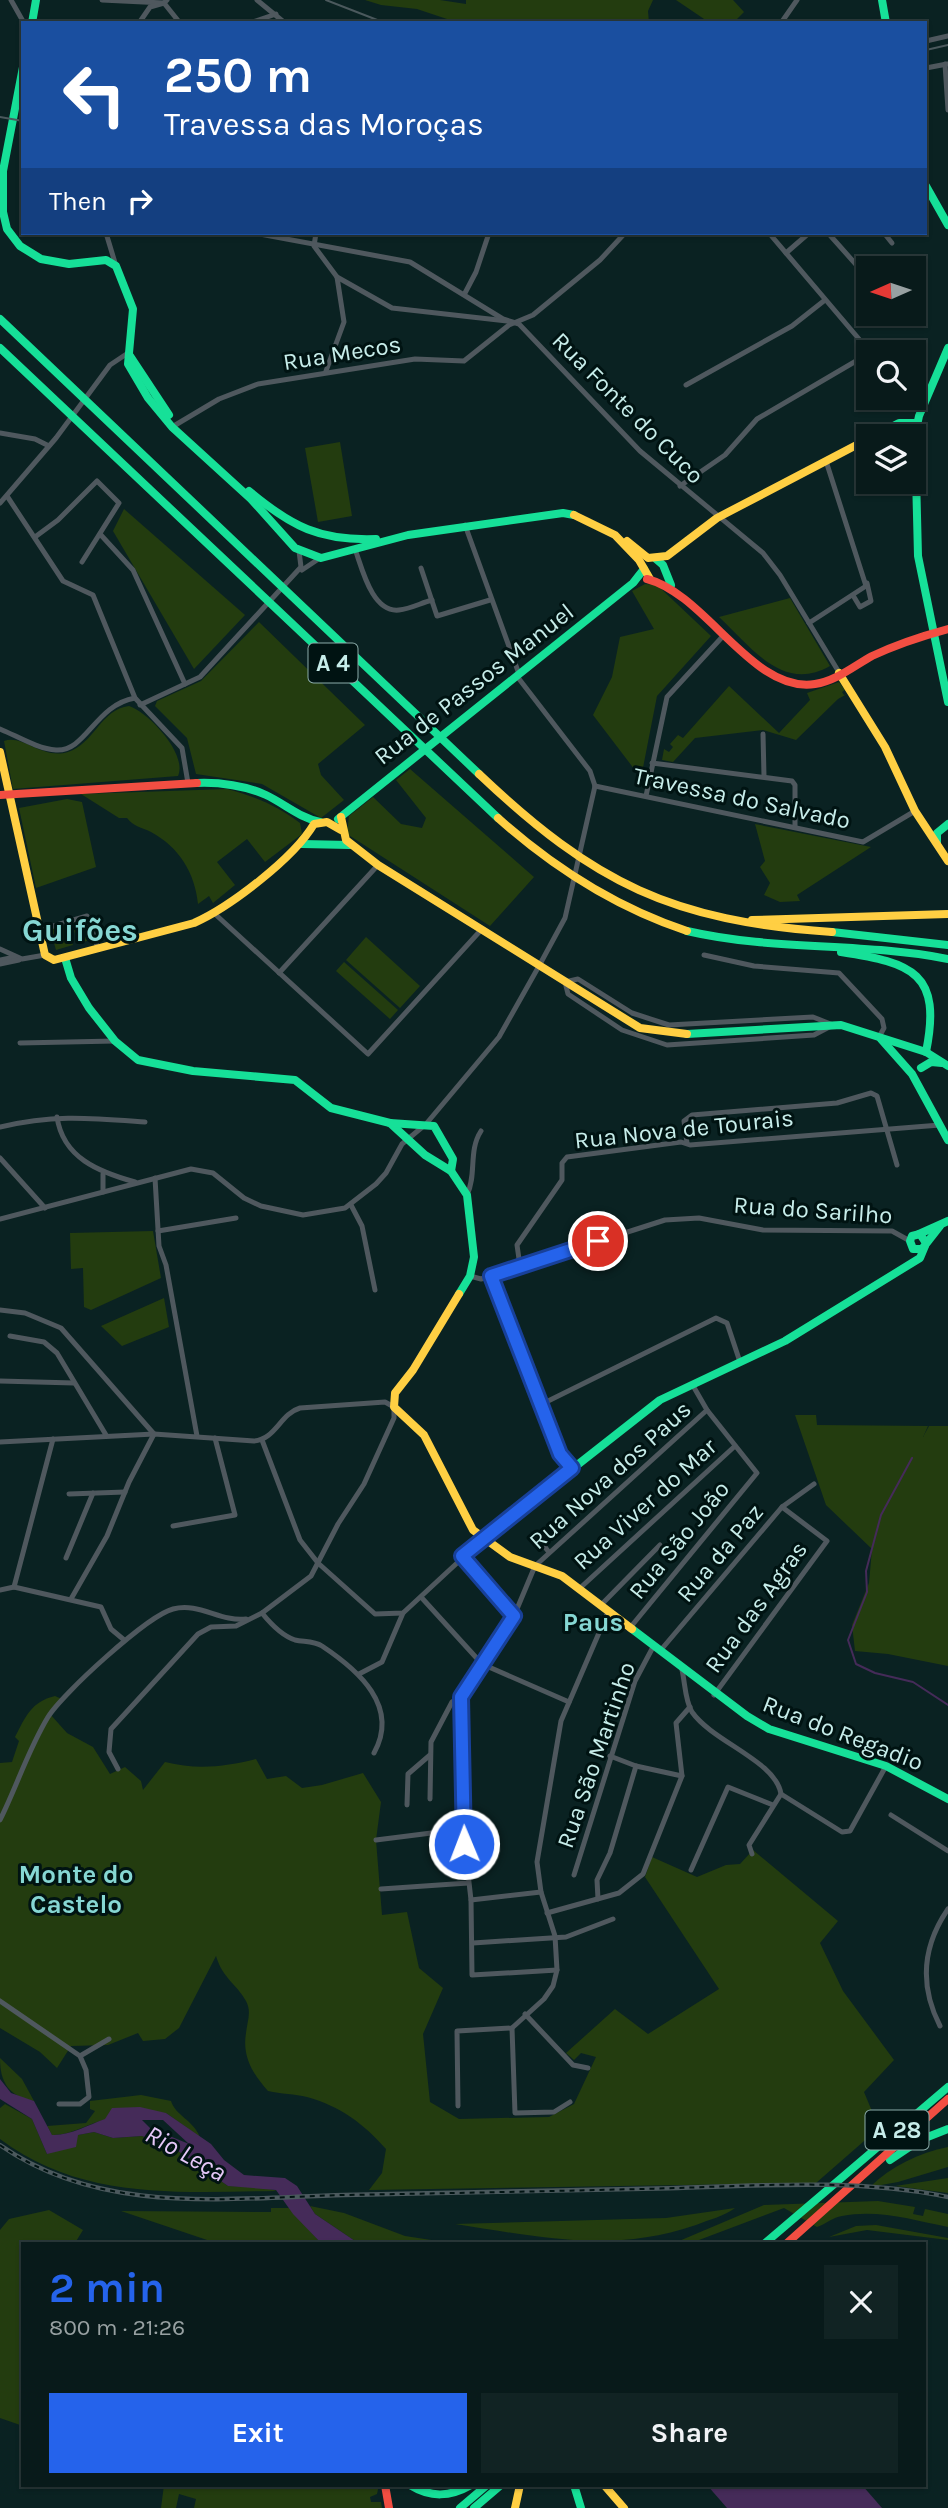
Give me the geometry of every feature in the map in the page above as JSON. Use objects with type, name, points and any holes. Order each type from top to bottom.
[{"type":"main road","points":[[31,21],[37,0]]},
{"type":"main road","points":[[882,0],[886,21]]},
{"type":"main road","points":[[21,78],[3,171],[3,212],[8,229],[20,246],[41,259],[69,264],[106,260],[116,266],[133,309],[133,336],[128,353],[156,400],[174,425],[251,499],[291,545],[299,551],[325,557],[391,538]]},
{"type":"main road","points":[[927,188],[948,225]]},
{"type":"main road","name":"A 4","points":[[0,319],[550,839],[591,868],[640,893],[691,911],[742,923],[869,933],[948,945]]},
{"type":"main road","name":"A 4","points":[[0,348],[493,815],[559,870],[619,905],[683,930],[752,943],[877,948],[948,958]]},
{"type":"main road","points":[[926,400],[948,348]]},
{"type":"main road","points":[[922,410],[917,423],[918,546],[932,633],[948,702]]},
{"type":"main road","points":[[897,424],[917,423]]},
{"type":"main road","points":[[174,425],[268,508],[298,529],[328,538],[353,541],[391,538],[526,514],[581,516],[600,525],[644,556],[654,559],[664,568],[673,587],[724,635],[772,675],[796,684],[817,684],[838,671],[887,649],[948,629]]},
{"type":"main road","points":[[654,559],[671,554],[717,518],[856,445]]},
{"type":"main road","points":[[291,545],[289,533],[298,529]]},
{"type":"main road","points":[[325,557],[337,547],[328,538]]},
{"type":"main road","points":[[624,541],[652,579],[673,587]]},
{"type":"main road","points":[[652,579],[660,577],[671,554]]},
{"type":"main road","name":"Rua de Passos Manuel","points":[[309,830],[341,817],[352,805],[633,583],[654,559]]},
{"type":"main road","name":"Rua de Passos Manuel","points":[[633,583],[652,579]]},
{"type":"main road","points":[[838,671],[885,747],[915,811],[948,861]]},
{"type":"main road","points":[[0,752],[45,955],[54,960],[194,923],[215,914],[302,844],[309,830]]},
{"type":"main road","points":[[0,795],[215,782],[247,788],[305,818],[324,822],[341,832],[350,845],[378,866],[628,1022],[664,1034],[833,1025],[860,1028],[926,1052],[948,1066]]},
{"type":"main road","points":[[335,843],[341,832],[341,817]]},
{"type":"main road","points":[[305,818],[312,839],[320,844]]},
{"type":"main road","points":[[922,823],[932,831],[945,826]]},
{"type":"main road","points":[[942,852],[936,837],[945,826]]},
{"type":"main road","points":[[302,844],[350,845]]},
{"type":"main road","points":[[742,923],[761,918],[948,914]]},
{"type":"main road","points":[[815,947],[888,959],[918,972],[928,983],[937,1006],[936,1024],[919,1080]]},
{"type":"main road","points":[[65,958],[77,990],[115,1041],[146,1063],[193,1071],[289,1078],[302,1083],[331,1108],[390,1123],[434,1126],[453,1159],[451,1171]]},
{"type":"main road","points":[[879,1037],[903,1059],[919,1080],[944,1124],[948,1140]]},
{"type":"main road","points":[[921,1068],[936,1061],[948,1066]]},
{"type":"main road","points":[[390,1123],[425,1155],[451,1171],[467,1195],[474,1257],[470,1276],[420,1360],[395,1393],[394,1407]]},
{"type":"main road","name":"Rua do Sarilho","points":[[917,1234],[944,1224]]},
{"type":"main road","name":"Rua do Sarilho","points":[[484,1539],[646,1410],[691,1383],[796,1335],[903,1269],[920,1258],[926,1245],[944,1224]]},
{"type":"main road","points":[[903,1269],[911,1244],[917,1234],[924,1237],[926,1245],[920,1250],[911,1244]]},
{"type":"main road","name":"Rua do Regadio","points":[[394,1407],[424,1434],[468,1525],[484,1539],[510,1557],[562,1576],[714,1695],[769,1728],[886,1766],[948,1799]]},
{"type":"main road","name":"A 28","points":[[767,2242],[948,2087]]},
{"type":"main road","name":"A 28","points":[[788,2242],[948,2099]]},
{"type":"main road","points":[[856,2183],[912,2145],[948,2129]]},
{"type":"main road","points":[[385,2487],[388,2508]]},
{"type":"main road","points":[[413,2487],[422,2493],[440,2496],[465,2487]]},
{"type":"main road","points":[[460,2508],[485,2487]]},
{"type":"main road","points":[[474,2508],[499,2487]]},
{"type":"main road","points":[[515,2508],[520,2487]]},
{"type":"main road","points":[[575,2487],[581,2508]]},
{"type":"main road","points":[[606,2487],[624,2508]]},
{"type":"street","points":[[11,0],[30,21]]},
{"type":"street","points":[[102,0],[165,1]]},
{"type":"street","points":[[257,0],[283,21]]},
{"type":"street","points":[[782,21],[797,0]]},
{"type":"street","points":[[140,21],[150,7],[165,1]]},
{"type":"street","points":[[165,1],[179,21]]},
{"type":"street","points":[[256,21],[276,14]]},
{"type":"street","points":[[927,41],[948,36]]},
{"type":"street","points":[[927,68],[946,64],[948,110]]},
{"type":"street","points":[[107,235],[116,266]]},
{"type":"street","points":[[263,235],[410,262],[466,293],[507,321]]},
{"type":"street","points":[[316,235],[314,246],[337,277],[392,308],[405,312],[515,323]]},
{"type":"street","points":[[466,293],[488,235]]},
{"type":"street","name":"Rua Mecos","points":[[174,425],[237,391],[326,371],[415,359],[464,361],[515,323],[526,319],[600,260],[623,235]]},
{"type":"street","points":[[771,235],[858,340]]},
{"type":"street","points":[[786,253],[807,235]]},
{"type":"street","points":[[830,235],[856,264]]},
{"type":"street","points":[[886,235],[892,243]]},
{"type":"street","points":[[326,371],[344,323],[337,277]]},
{"type":"street","points":[[686,385],[792,326],[825,300]]},
{"type":"street","name":"Rua Fonte do Cuco","points":[[515,323],[553,358],[640,451],[717,518],[755,545],[772,564],[838,671]]},
{"type":"street","points":[[0,503],[49,446],[110,365],[128,353]]},
{"type":"street","points":[[680,486],[725,455],[757,419],[856,361]]},
{"type":"street","points":[[0,433],[35,439],[49,446]]},
{"type":"street","points":[[826,461],[871,601],[860,607],[854,597]]},
{"type":"street","points":[[34,537],[58,520],[97,481],[119,503],[82,562]]},
{"type":"street","points":[[7,496],[64,581],[93,595],[135,698],[182,748],[188,783]]},
{"type":"street","points":[[0,1219],[135,1182],[203,1170],[223,1178],[254,1203],[292,1213],[323,1214],[351,1205],[386,1173],[407,1139],[426,1124],[499,1037],[565,918],[595,786],[590,771],[517,674],[465,525]]},
{"type":"street","points":[[100,534],[133,570],[185,684]]},
{"type":"street","points":[[355,549],[370,590],[389,609],[400,610],[432,600]]},
{"type":"street","points":[[140,705],[200,677],[294,577],[303,561],[299,551]]},
{"type":"street","points":[[294,577],[325,557]]},
{"type":"street","points":[[421,568],[437,616],[490,600]]},
{"type":"street","points":[[809,623],[865,590],[867,583]]},
{"type":"street","points":[[646,796],[667,697],[724,635]]},
{"type":"street","points":[[0,729],[49,749],[63,750],[78,742],[99,716],[112,706],[135,698]]},
{"type":"street","points":[[763,734],[764,776]]},
{"type":"street","points":[[652,763],[764,776],[794,783],[795,827]]},
{"type":"street","name":"Travessa do Salvado","points":[[595,786],[865,842],[915,811]]},
{"type":"street","points":[[279,973],[378,866]]},
{"type":"street","points":[[215,914],[368,1054],[481,930]]},
{"type":"street","points":[[40,930],[87,916],[98,948]]},
{"type":"street","points":[[0,949],[18,958]]},
{"type":"street","points":[[0,962],[45,955]]},
{"type":"street","points":[[704,956],[754,966],[839,973],[882,1019],[884,1028],[879,1037]]},
{"type":"street","points":[[20,1043],[115,1041]]},
{"type":"street","points":[[687,1143],[684,1121],[692,1115],[837,1103],[874,1093],[888,1128],[897,1165]]},
{"type":"street","points":[[57,1117],[62,1137],[86,1163],[103,1174],[135,1182]]},
{"type":"street","points":[[0,1127],[57,1117],[145,1122]]},
{"type":"street","name":"Rua Nova de Tourais","points":[[520,1266],[516,1245],[562,1180],[564,1160],[572,1156],[687,1143],[944,1124]]},
{"type":"street","points":[[467,1195],[471,1187],[474,1143],[481,1131]]},
{"type":"street","points":[[0,1158],[46,1208]]},
{"type":"street","points":[[103,1174],[103,1192]]},
{"type":"street","points":[[155,1178],[158,1231],[198,1436]]},
{"type":"street","points":[[351,1205],[362,1226],[375,1290]]},
{"type":"street","points":[[589,1216],[598,1241]]},
{"type":"street","points":[[158,1231],[236,1218]]},
{"type":"street","name":"Rua do Sarilho","points":[[470,1276],[481,1279],[665,1220],[699,1218],[763,1230],[892,1231],[911,1244]]},
{"type":"street","points":[[491,1276],[560,1454],[572,1468]]},
{"type":"street","points":[[0,1310],[25,1313],[61,1328],[154,1434]]},
{"type":"street","points":[[541,1404],[716,1318],[727,1323],[740,1362]]},
{"type":"street","points":[[10,1336],[44,1342],[57,1353],[106,1435]]},
{"type":"street","points":[[0,1381],[74,1383]]},
{"type":"street","points":[[691,1383],[707,1410],[735,1446]]},
{"type":"street","points":[[0,1442],[154,1434],[262,1440],[290,1413],[300,1408],[385,1402],[394,1407],[394,1418],[364,1484],[338,1524],[318,1563],[300,1586],[262,1613],[236,1626],[211,1627],[198,1634],[111,1729],[109,1752],[118,1769]]},
{"type":"street","name":"Rua Nova dos Paus","points":[[431,1755],[431,1742],[452,1702],[461,1697],[514,1616],[535,1566],[548,1551],[707,1410]]},
{"type":"street","points":[[71,1599],[107,1536],[154,1434]]},
{"type":"street","points":[[173,1526],[235,1515],[215,1438]]},
{"type":"street","points":[[13,1587],[53,1439]]},
{"type":"street","points":[[262,1440],[300,1540],[318,1563],[375,1614],[403,1613]]},
{"type":"street","name":"Rua São João","points":[[629,1629],[757,1473],[735,1446]]},
{"type":"street","name":"Rua Viver do Mar","points":[[579,1589],[735,1446]]},
{"type":"street","name":"Rua da Paz","points":[[656,1649],[782,1507],[814,1484]]},
{"type":"street","points":[[69,1493],[125,1492]]},
{"type":"street","points":[[66,1558],[93,1493]]},
{"type":"street","name":"Rua das Agras","points":[[714,1695],[827,1541],[782,1507]]},
{"type":"street","points":[[538,1538],[548,1551]]},
{"type":"street","points":[[359,1674],[382,1662],[403,1613],[462,1556],[484,1539]]},
{"type":"street","points":[[601,1605],[660,1545]]},
{"type":"street","points":[[462,1556],[514,1616]]},
{"type":"street","points":[[0,1590],[13,1587],[101,1606],[111,1629],[123,1639]]},
{"type":"street","points":[[421,1597],[482,1664],[569,1702]]},
{"type":"street","points":[[0,1820],[31,1747],[50,1714],[123,1639],[172,1609],[190,1608],[233,1620],[252,1618]]},
{"type":"street","points":[[458,2106],[457,2031],[512,2028],[549,1992],[557,1970],[555,1936],[541,1892],[537,1863],[561,1721],[608,1612]]},
{"type":"street","points":[[262,1613],[292,1639],[320,1645],[359,1674],[381,1706],[382,1732],[374,1754]]},
{"type":"street","name":"Rua São Martinho","points":[[574,1875],[635,1681],[656,1649]]},
{"type":"street","points":[[682,1670],[690,1707],[718,1739],[775,1775],[781,1794],[842,1832],[850,1831],[886,1766]]},
{"type":"street","points":[[461,1697],[463,1829],[471,1900],[472,1975],[557,1970]]},
{"type":"street","points":[[547,1913],[619,1893],[643,1874],[682,1776],[676,1723],[690,1707]]},
{"type":"street","points":[[430,1799],[431,1755]]},
{"type":"street","points":[[407,1805],[408,1774],[431,1755]]},
{"type":"street","points":[[610,1756],[636,1766],[682,1776]]},
{"type":"street","points":[[597,1899],[597,1881],[610,1853],[636,1766]]},
{"type":"street","points":[[691,1870],[728,1787],[773,1805]]},
{"type":"street","points":[[752,1854],[749,1845],[781,1794]]},
{"type":"street","points":[[891,1815],[948,1852]]},
{"type":"street","points":[[376,1840],[463,1829]]},
{"type":"street","points":[[381,1889],[468,1883]]},
{"type":"street","points":[[471,1900],[541,1892]]},
{"type":"street","points":[[940,2026],[928,1998],[925,1962],[934,1931],[948,1909]]},
{"type":"street","points":[[473,1943],[566,1937],[613,1919]]},
{"type":"street","points":[[0,2001],[80,2056],[86,2070],[89,2097],[80,2104],[59,2104]]},
{"type":"street","points":[[525,2014],[573,2064],[588,2068]]},
{"type":"street","points":[[512,2028],[515,2113],[554,2112],[570,2102]]},
{"type":"street","points":[[80,2056],[109,2039]]},
{"type":"green space","points":[[365,0],[440,0],[466,4],[466,0],[653,0],[648,11],[649,21],[453,21],[417,9],[381,5]]},
{"type":"green space","points":[[676,0],[733,0],[744,12],[735,21],[707,21]]},
{"type":"green space","points":[[340,442],[352,516],[318,522],[305,448]]},
{"type":"green space","points":[[124,509],[245,615],[194,669],[113,531]]},
{"type":"green space","points":[[645,584],[657,585],[711,636],[657,696],[641,778],[593,715],[612,677],[620,637],[654,629],[632,591]]},
{"type":"green space","points":[[790,598],[830,666],[813,673],[797,674],[783,670],[756,653],[719,617]]},
{"type":"green space","points":[[259,622],[365,725],[318,764],[321,775],[344,800],[321,818],[262,784],[196,774],[187,738],[155,706],[157,701],[201,681]]},
{"type":"green space","points":[[839,682],[845,690],[842,692],[844,695],[847,694],[838,699],[796,740],[763,730],[695,738],[673,762],[662,760],[664,749],[669,752],[673,747],[670,744],[678,735],[683,738],[729,686],[779,733],[810,700],[807,693]]},
{"type":"green space","points":[[129,706],[146,716],[172,746],[180,767],[178,776],[13,789],[4,741],[18,741],[50,753],[68,752],[85,742],[111,713]]},
{"type":"green space","points":[[410,769],[534,877],[490,926],[347,834],[349,816],[373,797],[401,824],[422,828],[426,818],[396,780]]},
{"type":"green space","points":[[227,789],[256,798],[283,812],[300,823],[302,834],[265,862],[247,839],[217,862],[235,885],[213,903],[209,896],[198,904],[189,872],[170,845],[81,794]]},
{"type":"green space","points":[[67,799],[82,802],[96,867],[36,888],[19,808]]},
{"type":"green space","points":[[755,824],[871,847],[797,895],[800,901],[780,902],[764,895],[770,883],[760,867],[765,861]]},
{"type":"green space","points":[[86,919],[92,939],[78,944],[72,923]]},
{"type":"green space","points":[[67,924],[73,945],[56,950],[50,929]]},
{"type":"green space","points":[[366,937],[420,986],[400,1008],[346,960]]},
{"type":"green space","points":[[344,962],[398,1010],[390,1019],[336,971]]},
{"type":"green space","points":[[153,1231],[161,1278],[91,1310],[84,1307],[83,1268],[71,1269],[70,1233]]},
{"type":"green space","points":[[164,1298],[169,1327],[122,1346],[101,1326]]},
{"type":"green space","points":[[795,1415],[816,1415],[817,1425],[928,1426],[923,1437],[929,1426],[948,1426],[948,1666],[888,1654],[855,1651],[852,1625],[869,1583],[872,1549],[826,1505]]},
{"type":"green space","points":[[55,1696],[64,1700],[50,1714],[67,1733],[93,1747],[110,1774],[125,1767],[141,1781],[143,1790],[165,1762],[210,1766],[256,1759],[267,1779],[286,1776],[302,1788],[363,1773],[381,1802],[376,1840],[382,1915],[407,1912],[419,1968],[443,1988],[423,2034],[430,2102],[459,2119],[549,2117],[574,2104],[596,2057],[581,2053],[574,2060],[566,2053],[615,2009],[648,2034],[719,1989],[645,1877],[652,1857],[697,1877],[726,1865],[740,1864],[753,1850],[838,1921],[820,1943],[843,1991],[894,2060],[864,2092],[879,2128],[816,2183],[369,2190],[382,2173],[386,2149],[360,2124],[330,2105],[307,2097],[268,2091],[253,2072],[247,2057],[245,2042],[248,2005],[222,1970],[216,1956],[179,2028],[165,2039],[143,2041],[138,2033],[108,2045],[71,2046],[57,2068],[40,2052],[0,2028],[0,1763],[12,1762],[19,1741],[15,1737],[30,1711],[40,1702]]},
{"type":"green space","points":[[0,2058],[22,2079],[34,2101],[18,2096],[7,2087]]},
{"type":"green space","points":[[141,2095],[171,2101],[200,2137],[166,2113],[112,2118],[58,2135],[52,2135],[47,2126],[86,2123],[95,2111],[90,2109],[90,2101]]},
{"type":"green space","points":[[5,2104],[32,2119],[47,2154],[78,2135],[94,2132],[113,2138],[142,2136],[178,2151],[228,2186],[262,2187],[277,2191],[133,2189],[64,2173],[32,2159],[0,2139],[0,2108]]},
{"type":"green space","points":[[948,2147],[948,2167],[898,2182],[870,2187],[906,2161]]},
{"type":"green space","points":[[948,2178],[948,2193],[895,2186]]},
{"type":"green space","points":[[878,2201],[915,2207],[913,2214],[923,2216],[925,2209],[948,2214],[948,2227],[895,2216],[855,2214],[839,2217],[817,2227],[784,2208],[694,2242],[677,2242],[764,2205]]},
{"type":"green space","points":[[310,2206],[344,2213],[405,2236],[444,2242],[357,2242],[315,2214]]},
{"type":"green space","points":[[271,2208],[289,2208],[320,2242],[213,2242],[121,2211],[271,2212]]},
{"type":"green space","points":[[735,2208],[716,2218],[665,2234],[605,2241],[547,2238],[455,2224],[666,2218]]},
{"type":"green space","points":[[49,2210],[83,2230],[76,2242],[21,2242],[21,2425],[0,2418],[0,2230],[9,2219]]},
{"type":"green space","points":[[876,2225],[948,2240],[867,2230],[829,2237],[856,2226]]},
{"type":"green space","points":[[164,2487],[379,2487],[377,2494],[370,2497],[371,2502],[381,2502],[382,2508],[194,2508],[196,2499],[179,2494],[176,2508],[161,2508]]},
{"type":"water","name":"Rio Leça","points":[[0,2079],[11,2093],[34,2101],[52,2135],[72,2132],[105,2119],[112,2108],[140,2107],[166,2113],[211,2144],[224,2160],[244,2175],[285,2178],[297,2186],[315,2214],[357,2242],[320,2242],[293,2214],[276,2190],[228,2186],[178,2151],[142,2136],[113,2138],[94,2132],[78,2135],[76,2147],[47,2154],[32,2119],[0,2099]],"holes":[[[142,2120],[163,2120],[189,2144],[150,2128]]]},
{"type":"water","points":[[709,2487],[864,2487],[882,2508],[727,2508]]},
{"type":"waterway","points":[[912,1458],[881,1515],[866,1571],[867,1592],[848,1640],[856,1664],[875,1673],[913,1682],[948,1705]]},
{"type":"tram line","points":[[326,0],[380,21]]},
{"type":"tram line","points":[[927,50],[948,45]]},
{"type":"tram line","points":[[0,117],[21,121]]},
{"type":"railway","points":[[0,2145],[39,2168],[80,2183],[123,2193],[166,2198],[813,2185],[915,2191],[948,2197]]},
{"type":"traffic: fast","points":[[32,21],[36,0]]},
{"type":"traffic: fast","points":[[882,0],[886,21]]},
{"type":"traffic: fast","points":[[21,77],[3,171],[3,212],[7,229],[20,246],[41,259],[69,264],[106,260],[116,266],[133,309],[128,364],[148,398],[172,427],[251,499],[295,548],[321,558],[408,535],[563,513],[574,515]]},
{"type":"traffic: fast","points":[[927,188],[948,225]]},
{"type":"traffic: fast","points":[[0,319],[479,774]]},
{"type":"traffic: fast","points":[[0,348],[498,818]]},
{"type":"traffic: fast","points":[[948,348],[919,416],[915,435],[918,556],[948,702]]},
{"type":"traffic: fast","points":[[130,356],[169,415]]},
{"type":"traffic: fast","points":[[897,424],[917,423]]},
{"type":"traffic: fast","points":[[249,491],[279,514],[308,529],[339,537],[376,539]]},
{"type":"traffic: fast","points":[[656,559],[663,565],[671,585]]},
{"type":"traffic: fast","points":[[338,819],[633,583],[644,569]]},
{"type":"traffic: fast","points":[[197,783],[250,789],[320,822]]},
{"type":"traffic: fast","points":[[937,843],[937,833],[948,824]]},
{"type":"traffic: fast","points":[[302,844],[350,845]]},
{"type":"traffic: fast","points":[[687,931],[752,941],[883,950],[948,959]]},
{"type":"traffic: fast","points":[[832,932],[948,945]]},
{"type":"traffic: fast","points":[[841,952],[887,961],[916,976],[925,989],[930,1005],[926,1052]]},
{"type":"traffic: fast","points":[[65,958],[71,978],[89,1008],[115,1041],[138,1060],[193,1071],[295,1080],[331,1108],[390,1123],[425,1155],[451,1171],[467,1195],[474,1257],[470,1276],[459,1294]]},
{"type":"traffic: fast","points":[[687,1034],[841,1025],[926,1052],[948,1066]]},
{"type":"traffic: fast","points":[[881,1039],[912,1074],[948,1140]]},
{"type":"traffic: fast","points":[[921,1068],[931,1062],[942,1063]]},
{"type":"traffic: fast","points":[[390,1123],[434,1126],[453,1159],[451,1171]]},
{"type":"traffic: fast","points":[[919,1234],[948,1221]]},
{"type":"traffic: fast","points":[[926,1243],[920,1234],[912,1236],[910,1241],[913,1249],[922,1249],[940,1226]]},
{"type":"traffic: fast","points":[[483,1539],[660,1400],[785,1341],[920,1258],[925,1246]]},
{"type":"traffic: fast","points":[[632,1629],[747,1716],[769,1729],[886,1766],[948,1799]]},
{"type":"traffic: fast","points":[[766,2242],[948,2087]]},
{"type":"traffic: fast","points":[[890,2160],[920,2140],[948,2129]]},
{"type":"traffic: fast","points":[[414,2487],[433,2494],[448,2494],[467,2487]]},
{"type":"traffic: fast","points":[[460,2508],[485,2487]]},
{"type":"traffic: fast","points":[[474,2508],[499,2487]]},
{"type":"traffic: fast","points":[[575,2487],[581,2508]]},
{"type":"traffic: slow","points":[[627,541],[648,558],[667,556],[717,518],[856,445]]},
{"type":"traffic: slow","points":[[574,515],[615,535],[639,560],[650,579]]},
{"type":"traffic: slow","points":[[839,673],[885,747],[915,811],[948,861]]},
{"type":"traffic: slow","points":[[0,752],[45,955],[54,960],[194,923],[243,894],[277,866],[314,824],[327,822],[341,830]]},
{"type":"traffic: slow","points":[[479,774],[561,844],[599,869],[639,890],[681,906],[726,918],[776,927],[832,932]]},
{"type":"traffic: slow","points":[[341,817],[346,840],[378,865],[640,1028],[687,1034]]},
{"type":"traffic: slow","points":[[498,818],[541,853],[586,884],[635,910],[687,931]]},
{"type":"traffic: slow","points":[[752,920],[948,914]]},
{"type":"traffic: slow","points":[[459,1294],[413,1370],[395,1393],[394,1407],[424,1435],[473,1530],[510,1557],[562,1576],[632,1629]]},
{"type":"traffic: slow","points":[[515,2508],[520,2487]]},
{"type":"traffic: slow","points":[[606,2487],[624,2508]]},
{"type":"traffic: jam","points":[[647,579],[669,588],[750,659],[771,674],[792,683],[815,684],[830,680],[881,652],[948,629]]},
{"type":"traffic: jam","points":[[0,795],[197,783]]},
{"type":"traffic: jam","points":[[788,2242],[948,2099]]},
{"type":"traffic: jam","points":[[385,2487],[389,2508]]},
{"type":"district","name":"Guifões","points":[[80,930]]},
{"type":"district","name":"Paus","points":[[593,1622]]},
{"type":"district","name":"Monte do Castelo","points":[[76,1889]]},
{"type":"route","points":[[464,1844],[461,1697],[514,1616],[462,1556],[572,1468],[560,1454],[491,1276],[598,1241]]}]
